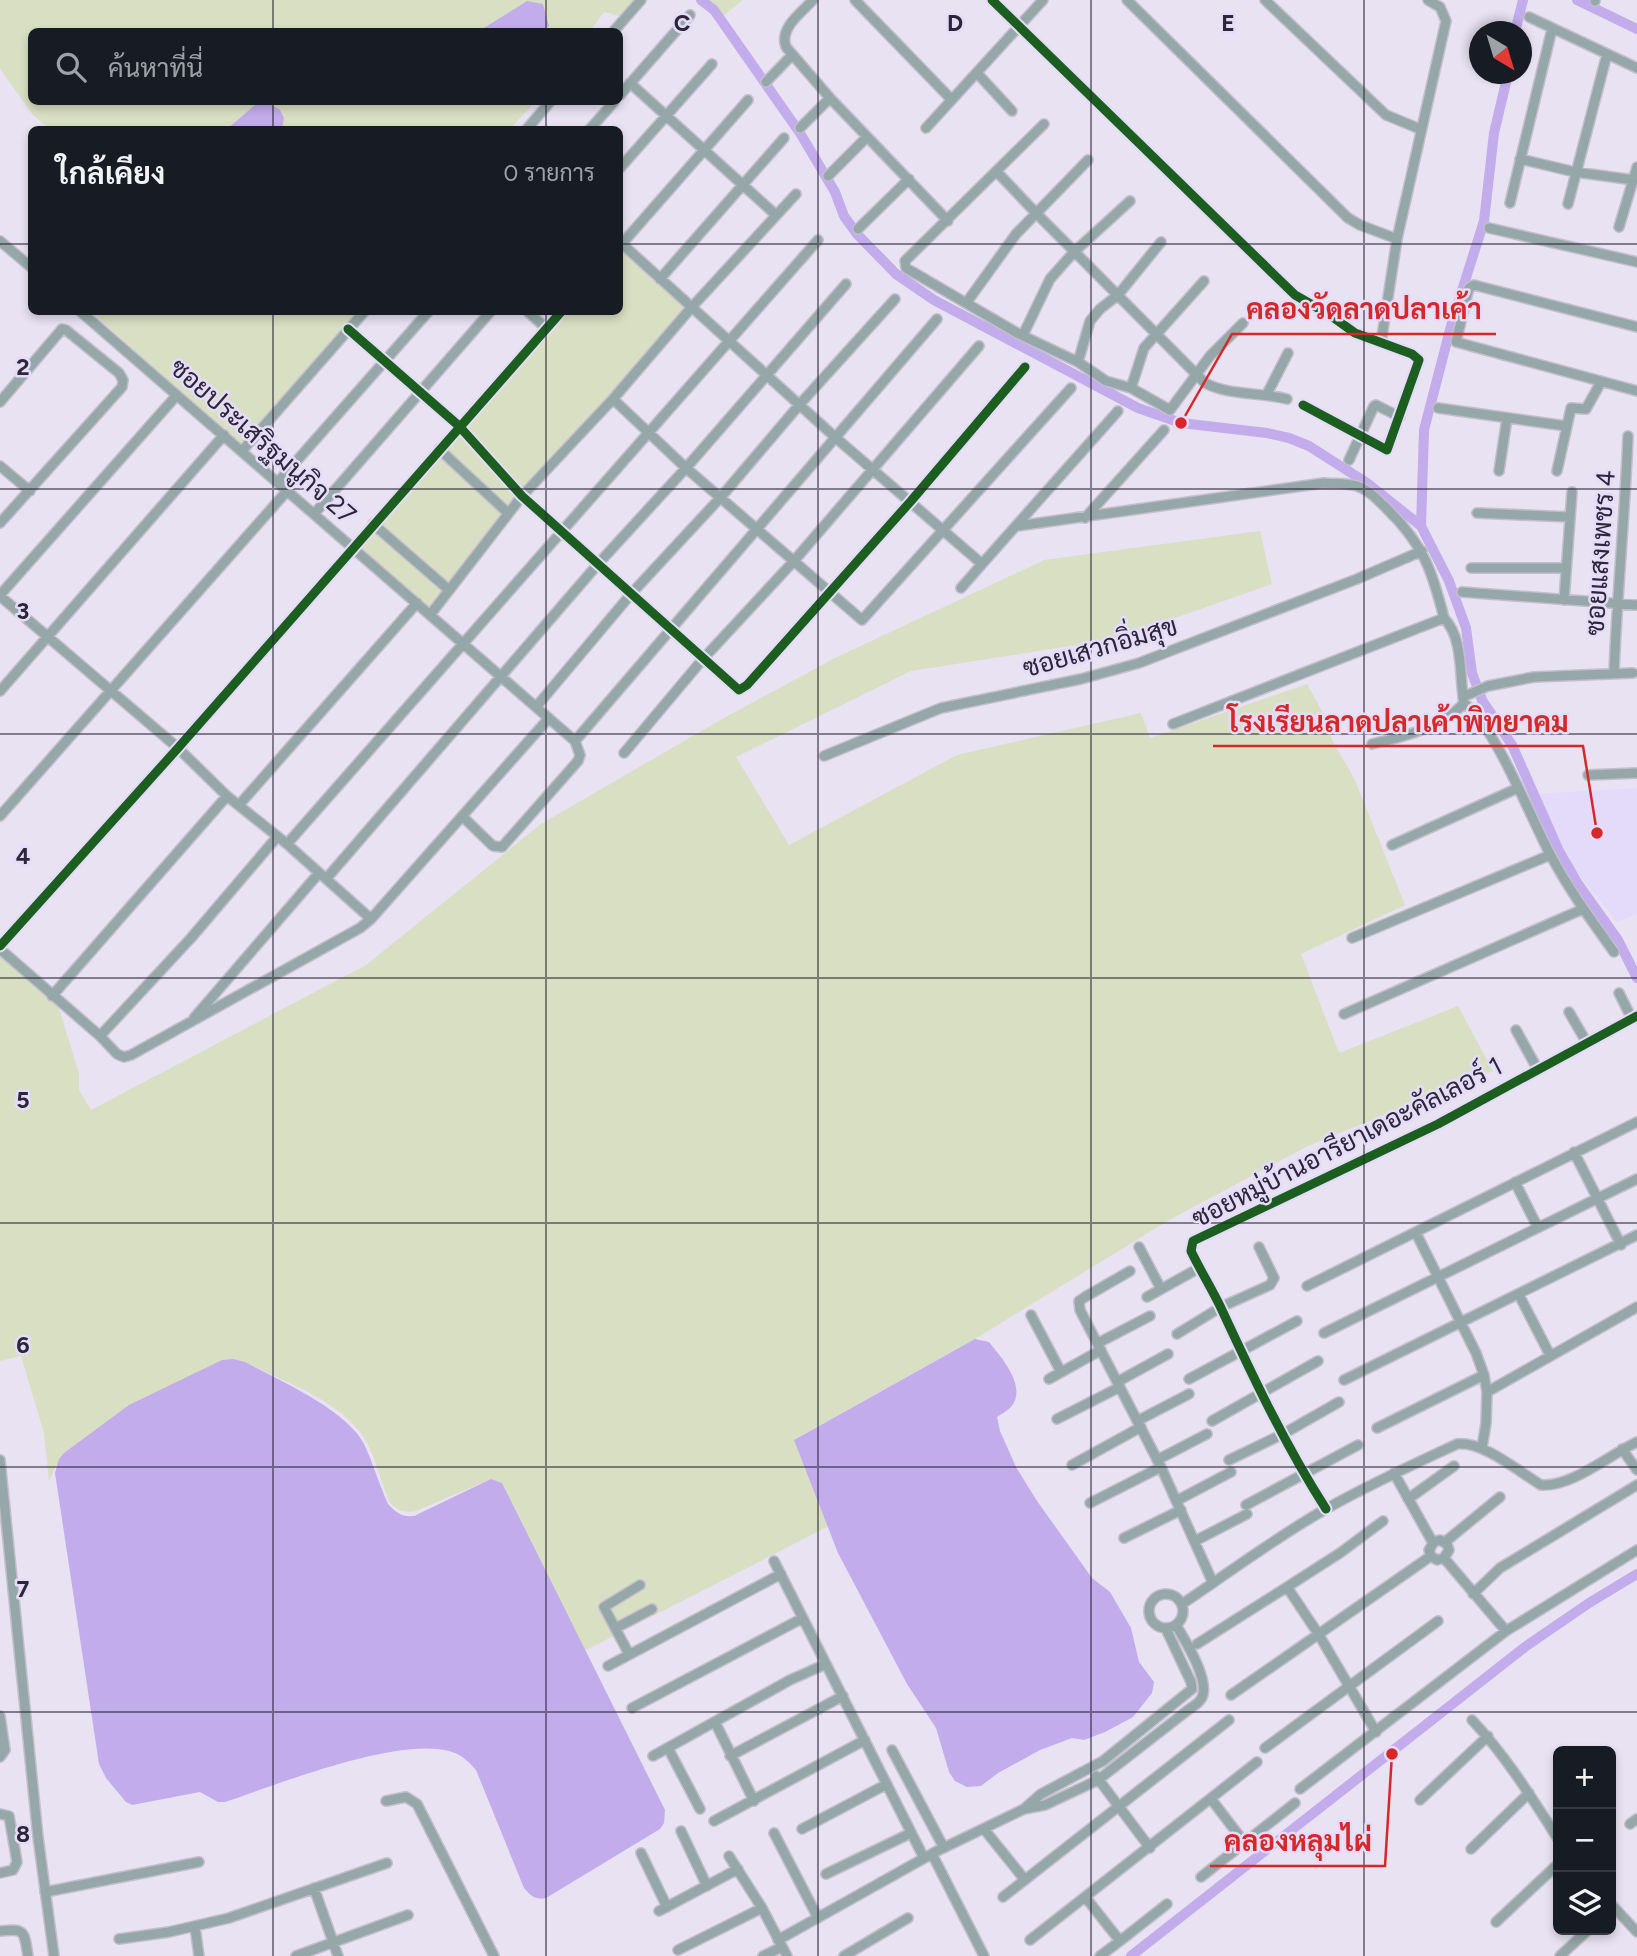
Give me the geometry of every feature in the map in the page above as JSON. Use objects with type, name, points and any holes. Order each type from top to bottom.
[{"type":"street","points":[[616,28],[641,0]]},
{"type":"street","points":[[813,0],[786,29],[783,40],[792,55],[948,221]]},
{"type":"street","points":[[855,0],[951,99]]},
{"type":"street","points":[[992,0],[1295,295],[1355,333],[1412,354],[1419,360],[1387,450],[1303,405]]},
{"type":"street","points":[[926,128],[1043,0]]},
{"type":"street","points":[[1127,0],[1348,218],[1397,239]]},
{"type":"street","points":[[1265,0],[1386,116],[1420,129]]},
{"type":"street","points":[[1381,343],[1397,239],[1446,21],[1440,7],[1428,0]]},
{"type":"street","points":[[623,91],[690,15]]},
{"type":"street","points":[[1529,17],[1637,68]]},
{"type":"street","points":[[1510,203],[1552,29]]},
{"type":"street","points":[[1568,204],[1607,54]]},
{"type":"street","points":[[766,82],[792,55]]},
{"type":"street","points":[[623,165],[712,64]]},
{"type":"street","points":[[977,73],[1012,111]]},
{"type":"street","points":[[630,83],[776,215]]},
{"type":"street","points":[[800,128],[830,98]]},
{"type":"street","points":[[623,241],[748,100]]},
{"type":"street","points":[[529,126],[547,105]]},
{"type":"street","points":[[593,126],[611,105]]},
{"type":"street","points":[[1044,124],[905,261],[906,268],[1023,335],[1078,362],[1106,381],[1131,388],[1170,410],[1210,356],[1243,323]]},
{"type":"street","points":[[828,176],[867,137]]},
{"type":"street","points":[[660,279],[784,138]]},
{"type":"street","points":[[1520,159],[1575,172],[1634,180]]},
{"type":"street","points":[[967,302],[1004,248],[1088,160]]},
{"type":"street","points":[[1619,227],[1632,202],[1637,167]]},
{"type":"street","points":[[998,172],[1195,375],[1219,390],[1267,394],[1287,399]]},
{"type":"street","points":[[858,229],[909,179]]},
{"type":"street","points":[[430,615],[522,496],[613,399],[691,308],[796,194]]},
{"type":"street","points":[[1023,335],[1050,279],[1074,252],[1130,201]]},
{"type":"street","points":[[1489,228],[1637,262]]},
{"type":"street","points":[[287,844],[818,240]]},
{"type":"street","points":[[0,241],[28,265]]},
{"type":"street","points":[[1078,362],[1090,321],[1118,295],[1161,242]]},
{"type":"street","points":[[623,247],[836,438],[982,564]]},
{"type":"street","points":[[1131,388],[1144,348],[1205,281]]},
{"type":"street","points":[[190,1022],[322,876],[361,841],[598,564],[686,468],[846,284]]},
{"type":"street","points":[[1637,327],[1474,285],[1469,288],[1457,343],[1637,391]]},
{"type":"street","points":[[536,707],[631,594],[721,497],[895,299]]},
{"type":"street","name":"ซอยประเสริฐมนูกิจ 27","points":[[85,315],[575,741]]},
{"type":"street","points":[[242,452],[361,315]]},
{"type":"street","points":[[278,482],[425,315]]},
{"type":"street","points":[[314,514],[487,315]]},
{"type":"street","points":[[531,315],[546,328]]},
{"type":"street","points":[[549,718],[463,817],[360,928],[124,1057],[117,1054],[100,1035],[0,948],[558,315]]},
{"type":"street","points":[[463,817],[493,846],[502,847],[578,761],[580,755],[575,741],[937,319]]},
{"type":"street","points":[[348,329],[459,426],[522,496],[734,688],[742,689],[831,593],[1025,367]]},
{"type":"street","points":[[0,402],[62,330],[66,330],[109,364],[123,380],[122,387],[0,523]]},
{"type":"street","points":[[624,753],[703,659],[793,562],[979,346]]},
{"type":"street","points":[[1267,394],[1288,353]]},
{"type":"street","points":[[1557,471],[1571,408],[1586,409],[1601,382]]},
{"type":"street","points":[[613,399],[686,468],[862,620],[1071,388]]},
{"type":"street","points":[[177,394],[0,595],[371,919]]},
{"type":"street","points":[[1349,460],[1376,405],[1400,417]]},
{"type":"street","points":[[1438,408],[1566,426]]},
{"type":"street","points":[[961,588],[1118,411]]},
{"type":"street","points":[[1499,471],[1507,418]]},
{"type":"street","points":[[1085,518],[1164,430]]},
{"type":"street","points":[[0,691],[223,435]]},
{"type":"street","name":"ซอยแสงเพชร 4","points":[[1614,673],[1616,604],[1626,511],[1628,436]]},
{"type":"street","points":[[439,449],[508,513]]},
{"type":"street","points":[[0,466],[30,491]]},
{"type":"street","points":[[1017,526],[1324,483],[1356,485],[1373,494],[1408,528],[1422,551],[1431,570],[1444,618],[1450,623],[1456,639],[1465,698],[1482,722],[1518,788],[1550,855],[1583,909],[1614,952]]},
{"type":"street","points":[[0,816],[287,491]]},
{"type":"street","points":[[1564,600],[1572,492]]},
{"type":"street","points":[[1477,513],[1569,517]]},
{"type":"street","points":[[373,524],[449,590]]},
{"type":"street","name":"ซอยเสวกอิ่มสุข","points":[[824,756],[941,708],[1081,679],[1139,663],[1357,579],[1422,551]]},
{"type":"street","points":[[1471,568],[1566,568]]},
{"type":"street","points":[[1462,592],[1637,605]]},
{"type":"street","points":[[239,806],[417,603]]},
{"type":"street","points":[[1173,724],[1444,618]]},
{"type":"street","points":[[1372,744],[1392,740],[1454,715],[1465,698],[1488,686],[1534,677],[1633,674]]},
{"type":"street","points":[[1588,775],[1637,773]]},
{"type":"street","points":[[1392,845],[1518,788]]},
{"type":"street","points":[[52,996],[227,796]]},
{"type":"street","points":[[100,1035],[191,938],[277,837]]},
{"type":"street","points":[[1352,938],[1550,855]]},
{"type":"street","points":[[1344,1014],[1583,909]]},
{"type":"street","points":[[1619,993],[1635,1017]]},
{"type":"street","points":[[1569,1012],[1587,1043]]},
{"type":"street","name":"ซอยหมู่บ้านอารียาเดอะคัลเลอร์ 1","points":[[1326,1509],[1304,1475],[1199,1268],[1190,1248],[1196,1238],[1317,1184],[1438,1124],[1635,1017]]},
{"type":"street","points":[[1516,1030],[1538,1070]]},
{"type":"street","points":[[1307,1286],[1637,1122]]},
{"type":"street","points":[[1574,1152],[1621,1245]]},
{"type":"street","points":[[1324,1333],[1637,1179]]},
{"type":"street","points":[[1515,1182],[1538,1228]]},
{"type":"street","points":[[1416,1233],[1462,1324],[1484,1375],[1487,1392],[1482,1448]]},
{"type":"street","points":[[1344,1380],[1462,1324],[1637,1235]]},
{"type":"street","points":[[1139,1247],[1161,1289]]},
{"type":"street","points":[[1177,1334],[1221,1307],[1273,1282],[1259,1247]]},
{"type":"street","points":[[1147,1297],[1199,1268]]},
{"type":"street","points":[[1130,1271],[1079,1301],[1080,1310],[1159,1463],[1213,1583]]},
{"type":"street","points":[[1519,1294],[1550,1355]]},
{"type":"street","points":[[1487,1392],[1637,1307]]},
{"type":"street","points":[[1031,1315],[1061,1372]]},
{"type":"street","points":[[1049,1379],[1150,1316]]},
{"type":"street","points":[[1189,1379],[1297,1321]]},
{"type":"street","points":[[1057,1419],[1168,1354]]},
{"type":"street","points":[[1212,1421],[1318,1361]]},
{"type":"street","points":[[1377,1428],[1484,1375]]},
{"type":"street","points":[[1072,1465],[1189,1394]]},
{"type":"street","points":[[1229,1460],[1283,1434],[1339,1402]]},
{"type":"street","points":[[1090,1503],[1208,1434]]},
{"type":"street","points":[[1182,1604],[1326,1509],[1457,1444],[1465,1443],[1482,1448],[1541,1485],[1549,1486],[1570,1479],[1637,1442]]},
{"type":"street","points":[[1195,1541],[1358,1445]]},
{"type":"street","points":[[1622,1449],[1637,1469]]},
{"type":"street","points":[[0,1460],[54,1956]]},
{"type":"street","points":[[1408,1499],[1454,1466]]},
{"type":"street","points":[[1124,1538],[1231,1472]]},
{"type":"street","points":[[1394,1473],[1433,1543]]},
{"type":"street","points":[[1473,1594],[1500,1568],[1637,1485]]},
{"type":"street","points":[[1444,1559],[1437,1560],[1431,1556],[1429,1550],[1433,1543],[1445,1542],[1500,1497]]},
{"type":"street","points":[[1198,1644],[1340,1553],[1383,1521]]},
{"type":"street","points":[[1444,1559],[1449,1550],[1445,1542]]},
{"type":"street","points":[[1300,1788],[1506,1631],[1637,1550]]},
{"type":"street","points":[[1231,1695],[1431,1556]]},
{"type":"street","points":[[1444,1559],[1506,1631]]},
{"type":"street","points":[[774,1560],[911,1833],[928,1856],[984,1956]]},
{"type":"street","points":[[608,1666],[781,1574]]},
{"type":"street","points":[[629,1654],[604,1607],[640,1585]]},
{"type":"street","points":[[1287,1587],[1319,1635],[1376,1732]]},
{"type":"street","points":[[1163,1594],[1171,1595],[1182,1604],[1182,1616],[1176,1625],[1166,1629],[1159,1627],[1149,1616],[1151,1602],[1163,1594]]},
{"type":"street","points":[[616,1628],[652,1609]]},
{"type":"street","points":[[632,1708],[803,1618]]},
{"type":"street","points":[[1265,1748],[1438,1621]]},
{"type":"street","points":[[1024,1809],[1045,1805],[1098,1780],[1201,1699],[1203,1679],[1176,1625]]},
{"type":"street","points":[[763,1956],[818,1918],[928,1856],[1024,1809],[1041,1794],[1091,1769],[1114,1753],[1192,1689],[1192,1682],[1166,1629]]},
{"type":"street","points":[[653,1756],[790,1680],[827,1664]]},
{"type":"street","points":[[730,1756],[843,1696]]},
{"type":"street","points":[[0,1716],[5,1750],[0,1757]]},
{"type":"street","points":[[1003,1897],[1229,1720]]},
{"type":"street","points":[[1472,1720],[1488,1737],[1529,1793],[1553,1831]]},
{"type":"street","points":[[715,1722],[754,1801]]},
{"type":"street","points":[[1420,1800],[1488,1737]]},
{"type":"street","points":[[714,1821],[865,1740]]},
{"type":"street","points":[[668,1748],[700,1809]]},
{"type":"street","points":[[892,1750],[944,1848]]},
{"type":"street","points":[[1030,1940],[1257,1762]]},
{"type":"street","points":[[1091,1769],[1150,1847]]},
{"type":"street","points":[[802,1829],[887,1784]]},
{"type":"street","points":[[1471,1849],[1529,1793]]},
{"type":"street","points":[[386,1801],[406,1797],[417,1804],[494,1956]]},
{"type":"street","points":[[1212,1799],[1244,1842]]},
{"type":"street","points":[[1201,1877],[1295,1803]]},
{"type":"street","points":[[0,1815],[9,1816],[17,1862],[13,1870],[0,1873]]},
{"type":"street","points":[[984,1829],[1025,1880]]},
{"type":"street","points":[[681,1831],[707,1886]]},
{"type":"street","points":[[774,1833],[818,1918]]},
{"type":"street","points":[[826,1874],[911,1833]]},
{"type":"street","points":[[641,1853],[663,1909],[738,1869]]},
{"type":"street","points":[[729,1856],[762,1908],[787,1956]]},
{"type":"street","points":[[45,1892],[199,1863]]},
{"type":"street","points":[[119,1939],[229,1919],[387,1863]]},
{"type":"street","points":[[1496,1922],[1553,1869]]},
{"type":"street","points":[[314,1888],[338,1956]]},
{"type":"street","points":[[1086,1898],[1120,1941]]},
{"type":"street","points":[[1100,1956],[1167,1904]]},
{"type":"street","points":[[678,1950],[762,1908]]},
{"type":"street","points":[[1616,1911],[1637,1932]]},
{"type":"street","points":[[296,1956],[408,1915]]},
{"type":"street","points":[[844,1956],[908,1918]]},
{"type":"street","points":[[195,1927],[200,1956]]},
{"type":"street","points":[[0,1930],[17,1929],[23,1933],[28,1956]]},
{"type":"street","points":[[1560,1956],[1583,1935]]},
{"type":"shaded area","points":[[527,1],[543,4],[549,26],[546,28],[484,28]]},
{"type":"shaded area","points":[[255,105],[271,105],[280,110],[284,118],[283,126],[230,126]]},
{"type":"shaded area","points":[[1637,788],[1637,914],[1617,922],[1577,872],[1536,794]]},
{"type":"shaded area","points":[[975,1339],[989,1342],[1006,1364],[1015,1382],[1015,1399],[1011,1407],[997,1417],[1000,1431],[1016,1467],[1092,1578],[1110,1592],[1131,1628],[1139,1662],[1154,1682],[1152,1693],[1133,1717],[1084,1740],[1072,1738],[1040,1750],[998,1773],[981,1786],[967,1787],[955,1781],[949,1772],[936,1728],[907,1684],[838,1553],[794,1440]]},
{"type":"shaded area","points":[[222,1360],[245,1362],[293,1387],[343,1419],[364,1444],[388,1504],[400,1514],[414,1516],[491,1479],[502,1483],[665,1810],[664,1823],[660,1829],[546,1898],[536,1898],[524,1888],[476,1770],[467,1760],[455,1753],[433,1749],[374,1755],[225,1802],[218,1802],[200,1792],[132,1805],[126,1802],[106,1778],[99,1764],[55,1473],[64,1453],[129,1405]]},
{"type":"green space","points":[[0,0],[633,0],[619,16],[604,12],[592,28],[28,28],[28,105],[532,105],[513,126],[46,126],[33,115],[0,69]]},
{"type":"green space","points":[[708,0],[743,0],[723,16]]},
{"type":"green space","points":[[629,245],[698,306],[431,610],[359,547],[566,315],[623,315],[623,252]]},
{"type":"green space","points":[[94,315],[355,315],[241,445]]},
{"type":"green space","points":[[1260,531],[1272,584],[1115,639],[911,671],[736,757],[789,845],[957,755],[1141,713],[1150,738],[1307,684],[1324,715],[1332,740],[1355,780],[1405,905],[1301,954],[1339,1053],[1458,1006],[1493,1071],[1310,1145],[1169,1220],[975,1339],[795,1439],[829,1526],[584,1651],[502,1483],[491,1479],[416,1511],[401,1510],[389,1501],[373,1455],[356,1427],[312,1394],[245,1362],[56,1466],[49,1481],[44,1433],[21,1356],[0,1361],[0,956],[59,1008],[79,1074],[79,1090],[91,1110],[366,965],[541,824],[722,719],[835,658],[1044,560]]},
{"type":"waterway","points":[[701,0],[714,10],[800,133],[835,192],[844,216],[857,234],[896,274],[934,300],[1138,408],[1181,423],[1267,433],[1309,446],[1367,483],[1421,526],[1449,581],[1466,628],[1472,673],[1482,700],[1512,745],[1559,851],[1578,884],[1618,940],[1637,978]]},
{"type":"waterway","points":[[1518,21],[1523,0]]},
{"type":"waterway","points":[[1577,0],[1637,29]]},
{"type":"waterway","points":[[1421,526],[1424,430],[1452,322],[1484,221],[1494,133],[1506,84]]},
{"type":"waterway","points":[[1131,1956],[1525,1647],[1637,1574]]},
{"type":"cycle path","points":[[992,0],[1295,295],[1355,333],[1412,354],[1419,360],[1387,450],[1303,405]]},
{"type":"cycle path","points":[[0,946],[558,315]]},
{"type":"cycle path","points":[[348,329],[459,426],[522,496],[739,690],[747,685],[911,501],[1025,367]]},
{"type":"cycle path","points":[[1326,1509],[1257,1385],[1191,1251],[1193,1241],[1438,1124],[1637,1016]]},
{"type":"place","name":"คลองวัดลาดปลาเค้า","points":[[1181,423]]},
{"type":"place","name":"โรงเรียนลาดปลาเค้าพิทยาคม","points":[[1597,833]]},
{"type":"place","name":"คลองหลุมไผ่","points":[[1392,1754]]}]
